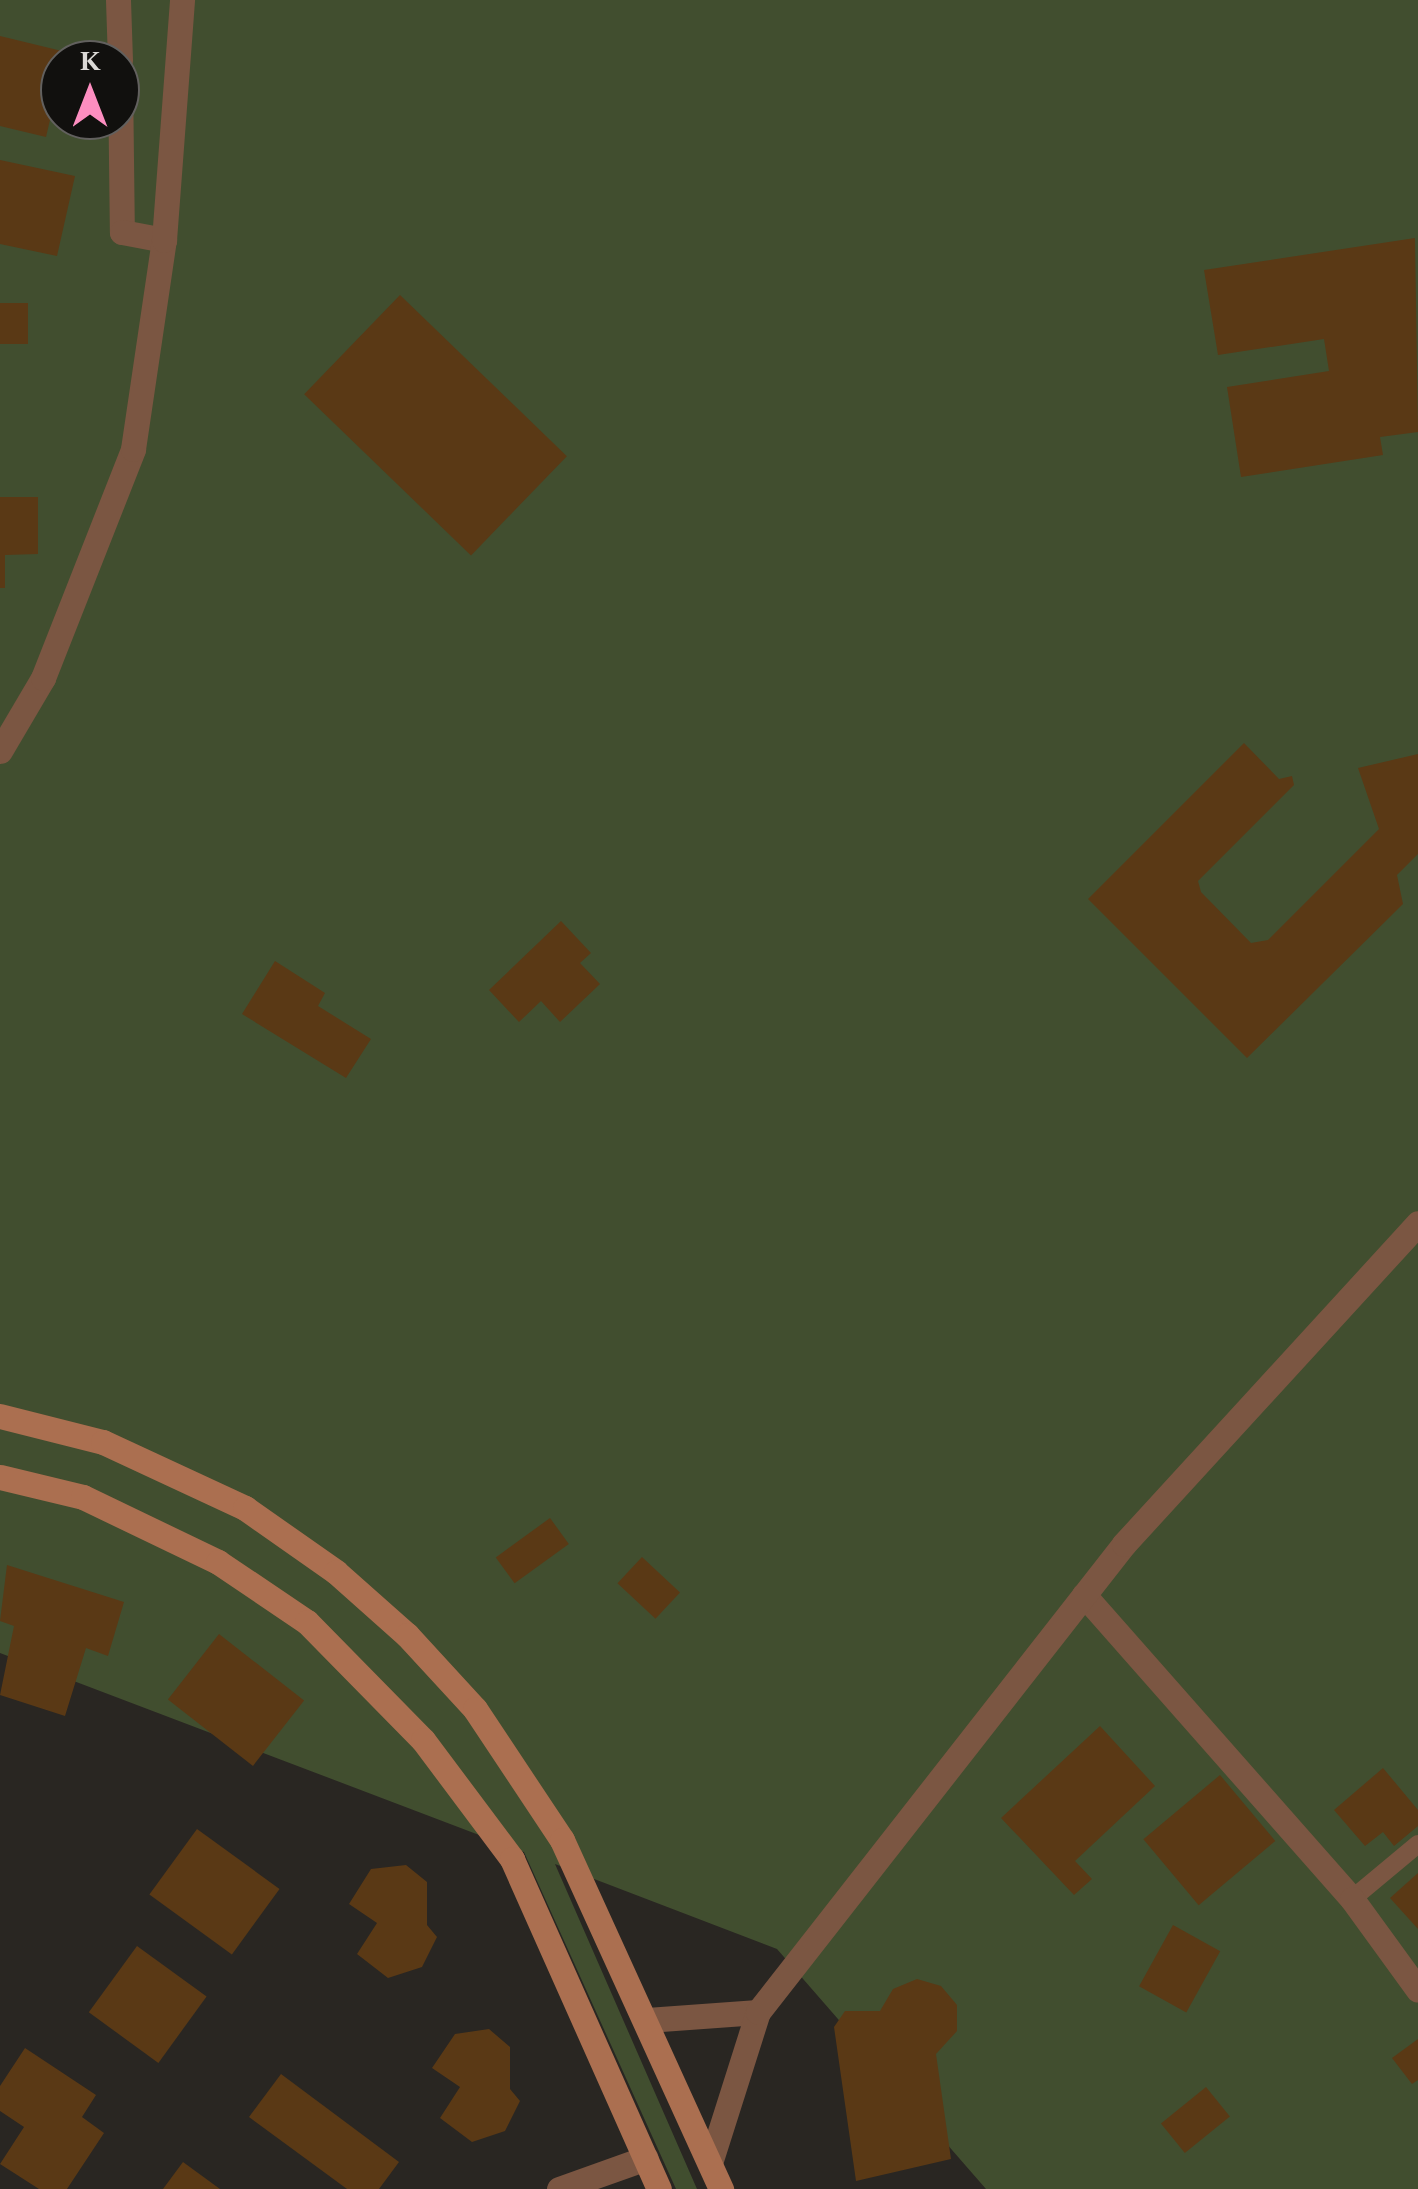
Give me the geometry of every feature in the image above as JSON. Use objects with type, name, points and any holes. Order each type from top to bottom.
[{"type":"main road","points":[[0,1416],[103,1442],[245,1508],[336,1572],[407,1635],[475,1709],[562,1840],[721,2189]]},
{"type":"main road","points":[[0,1477],[84,1497],[218,1562],[307,1622],[423,1740],[512,1859],[660,2189]]},
{"type":"street","points":[[118,0],[119,40]]},
{"type":"street","points":[[0,751],[43,678],[133,449],[164,240],[182,0]]},
{"type":"street","points":[[121,140],[122,232],[164,240]]},
{"type":"street","points":[[710,2163],[758,2012],[1084,1595],[1415,1233]]},
{"type":"street","points":[[1084,1595],[1352,1900],[1418,1990]]},
{"type":"street","points":[[647,2020],[758,2012]]},
{"type":"street","points":[[559,2189],[646,2158]]},
{"type":"lane","points":[[1352,1900],[1418,1844]]},
{"type":"green space","points":[[0,0],[1418,0],[1418,2189],[986,2189],[777,1949],[555,1864],[697,2189],[676,2189],[524,1852],[0,1653]]},
{"type":"building","points":[[0,36],[40,46],[40,136],[0,126]]},
{"type":"building","points":[[0,160],[75,176],[57,256],[0,244]]},
{"type":"building","points":[[1415,238],[1418,432],[1380,437],[1383,455],[1241,477],[1227,387],[1329,371],[1324,339],[1218,355],[1204,270]]},
{"type":"building","points":[[400,295],[567,456],[471,555],[304,394]]},
{"type":"building","points":[[0,303],[28,303],[28,344],[0,344]]},
{"type":"building","points":[[0,497],[38,497],[38,554],[5,555],[5,588],[0,588]]},
{"type":"building","points":[[1244,743],[1279,779],[1292,776],[1294,785],[1198,881],[1201,892],[1251,943],[1268,940],[1379,829],[1358,768],[1418,754],[1418,854],[1397,875],[1403,904],[1247,1058],[1088,899]]},
{"type":"building","points":[[561,921],[591,953],[580,963],[600,984],[560,1022],[541,1001],[519,1022],[489,990]]},
{"type":"building","points":[[275,961],[325,993],[318,1006],[371,1039],[346,1078],[242,1014]]},
{"type":"building","points":[[550,1518],[569,1544],[515,1583],[496,1557]]},
{"type":"building","points":[[642,1557],[680,1592],[655,1619],[617,1583]]},
{"type":"building","points":[[7,1565],[124,1602],[108,1656],[86,1648],[65,1716],[0,1695],[14,1626],[0,1621]]},
{"type":"building","points":[[219,1634],[304,1700],[253,1766],[168,1699]]},
{"type":"building","points":[[1100,1726],[1155,1786],[1075,1861],[1092,1879],[1074,1895],[1001,1818]]},
{"type":"building","points":[[1383,1768],[1418,1810],[1418,1826],[1394,1846],[1383,1832],[1365,1846],[1334,1810]]},
{"type":"building","points":[[1220,1775],[1275,1841],[1199,1905],[1143,1839]]},
{"type":"building","points":[[197,1829],[280,1889],[232,1954],[149,1895]]},
{"type":"building","points":[[406,1865],[427,1882],[427,1925],[437,1937],[422,1967],[388,1978],[357,1954],[377,1923],[349,1904],[371,1869]]},
{"type":"building","points":[[1418,1873],[1418,1929],[1390,1898]]},
{"type":"building","points":[[1173,1925],[1220,1951],[1186,2012],[1139,1986]]},
{"type":"building","points":[[137,1946],[207,1997],[158,2063],[89,2012]]},
{"type":"building","points":[[917,1979],[941,1986],[957,2005],[957,2031],[936,2054],[951,2159],[856,2181],[834,2027],[845,2011],[880,2011],[893,1989]]},
{"type":"building","points":[[489,2029],[510,2047],[510,2089],[520,2101],[505,2131],[472,2142],[440,2118],[460,2087],[432,2068],[455,2034]]},
{"type":"building","points":[[1418,2039],[1418,2080],[1412,2084],[1392,2058]]},
{"type":"building","points":[[25,2048],[96,2095],[82,2117],[104,2133],[67,2189],[39,2189],[0,2164],[24,2127],[0,2111],[0,2086]]},
{"type":"building","points":[[281,2074],[399,2162],[379,2189],[347,2189],[249,2117]]},
{"type":"building","points":[[1206,2087],[1230,2117],[1185,2153],[1161,2124]]},
{"type":"building","points":[[183,2162],[220,2189],[163,2189]]}]
